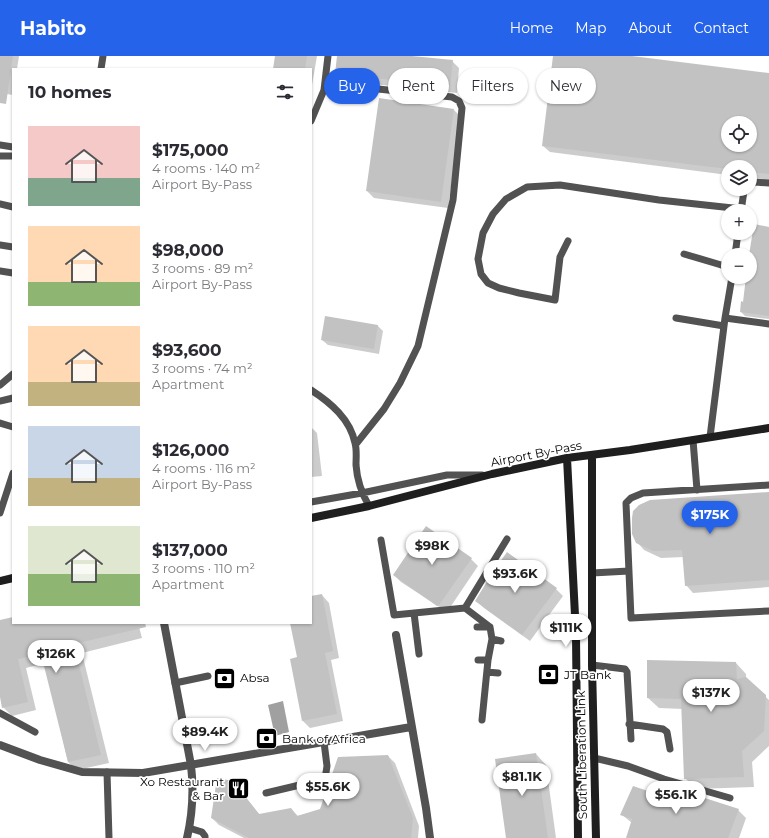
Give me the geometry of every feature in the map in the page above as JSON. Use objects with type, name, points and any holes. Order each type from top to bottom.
[{"type":"street","name":"Airport By-Pass","points":[[312,518],[369,506],[492,474],[567,458],[630,450],[769,428]]},
{"type":"street","name":"South Liberation Link","points":[[592,455],[592,665],[596,838]]},
{"type":"street","name":"South Liberation Link","points":[[567,458],[576,635],[578,838]]},
{"type":"street","points":[[0,581],[12,578]]},
{"type":"street","points":[[164,624],[194,788],[192,815],[187,838]]},
{"type":"street","points":[[396,636],[430,838]]},
{"type":"street","points":[[0,744],[40,760],[82,772],[143,773],[411,727]]},
{"type":"lane","points":[[101,68],[103,56]]},
{"type":"lane","points":[[312,118],[324,90],[328,56]]},
{"type":"lane","points":[[356,444],[384,410],[400,383],[418,346],[453,200],[462,108],[459,101],[452,97],[380,89]]},
{"type":"lane","points":[[0,144],[12,147]]},
{"type":"lane","points":[[0,156],[12,156]]},
{"type":"lane","points":[[757,182],[769,183]]},
{"type":"lane","points":[[568,240],[560,257],[555,300],[499,288],[488,283],[481,274],[478,259],[483,233],[493,214],[506,199],[526,187],[560,185],[721,208]]},
{"type":"lane","points":[[0,204],[12,207]]},
{"type":"lane","points":[[0,245],[12,247]]},
{"type":"lane","points":[[684,254],[721,265]]},
{"type":"lane","points":[[0,271],[12,273]]},
{"type":"lane","points":[[710,437],[724,326],[731,284]]},
{"type":"lane","points":[[676,318],[724,326]]},
{"type":"lane","points":[[726,318],[769,324]]},
{"type":"lane","points":[[0,385],[12,375]]},
{"type":"lane","points":[[312,391],[331,404],[349,426],[356,444],[356,468],[362,493],[369,506]]},
{"type":"lane","points":[[0,401],[12,398]]},
{"type":"lane","points":[[0,422],[12,427]]},
{"type":"lane","points":[[693,440],[697,490]]},
{"type":"lane","points":[[312,502],[446,475],[492,474]]},
{"type":"lane","points":[[0,513],[12,476]]},
{"type":"lane","points":[[769,485],[643,493],[631,498],[626,503],[631,618],[769,611]]},
{"type":"lane","points":[[465,608],[507,539]]},
{"type":"lane","points":[[381,540],[394,615],[465,608],[490,628],[492,639],[488,660],[482,720]]},
{"type":"lane","points":[[592,573],[629,571]]},
{"type":"lane","points":[[414,613],[420,654]]},
{"type":"lane","points":[[477,627],[490,628]]},
{"type":"lane","points":[[492,639],[501,641]]},
{"type":"lane","points":[[478,660],[488,660]]},
{"type":"lane","points":[[592,665],[625,669],[627,672],[630,739]]},
{"type":"lane","points":[[487,672],[498,673]]},
{"type":"lane","points":[[175,683],[208,676]]},
{"type":"lane","points":[[0,713],[36,732]]},
{"type":"lane","points":[[629,724],[663,729],[667,732],[670,749]]},
{"type":"lane","points":[[266,793],[326,779],[327,766],[324,742]]},
{"type":"lane","points":[[594,758],[628,766],[664,779],[730,798]]},
{"type":"lane","points":[[107,772],[109,838]]},
{"type":"lane","points":[[189,828],[202,832],[205,838]]},
{"type":"shaded area","points":[[283,701],[289,732],[275,736],[268,705]]},
{"type":"building","points":[[0,56],[13,56],[6,104],[0,103]]},
{"type":"building","points":[[275,56],[307,56],[305,68],[273,68]]},
{"type":"building","points":[[337,56],[412,56],[453,60],[450,86],[449,68],[388,68],[388,80],[380,79],[380,68],[336,68]]},
{"type":"building","points":[[553,56],[632,56],[769,73],[769,174],[757,173],[757,160],[721,160],[721,168],[542,146],[547,104],[596,104],[596,68],[552,68]]},
{"type":"building","points":[[380,98],[388,99],[388,104],[420,104],[454,109],[441,202],[366,191]]},
{"type":"building","points":[[757,225],[769,227],[769,316],[740,312],[745,284],[757,284],[757,248],[750,248],[751,240],[757,240]]},
{"type":"building","points":[[325,316],[378,325],[374,349],[321,340]]},
{"type":"building","points":[[769,492],[769,580],[685,586],[682,550],[653,551],[636,543],[632,534],[633,511],[639,505],[650,500]]},
{"type":"building","points":[[426,526],[472,558],[437,606],[393,575]]},
{"type":"building","points":[[507,552],[557,588],[522,635],[475,601]]},
{"type":"building","points":[[322,594],[333,651],[325,653],[337,714],[302,721],[290,659],[297,657],[290,624],[312,624],[312,596]]},
{"type":"building","points":[[12,617],[12,624],[145,624],[146,627],[74,644],[101,755],[68,762],[41,654],[18,659],[28,702],[2,708],[0,697],[0,620]]},
{"type":"building","points":[[647,660],[736,662],[737,679],[746,677],[766,695],[764,731],[742,751],[744,777],[684,779],[681,699],[647,698]]},
{"type":"building","points":[[536,753],[548,838],[506,838],[495,759]]},
{"type":"building","points":[[388,755],[413,818],[411,838],[249,838],[211,818],[217,778],[233,781],[259,814],[291,808],[297,816],[320,809],[338,757]]},
{"type":"building","points":[[655,782],[739,809],[728,838],[626,838],[632,819],[620,815],[633,786],[651,792]]},
{"type":"place","name":"JT Bank","points":[[549,675]]},
{"type":"place","name":"Absa","points":[[225,678]]},
{"type":"place","name":"Bank of Africa","points":[[267,739]]},
{"type":"place","name":"Xo Restaurant & Bar","points":[[239,789]]}]
